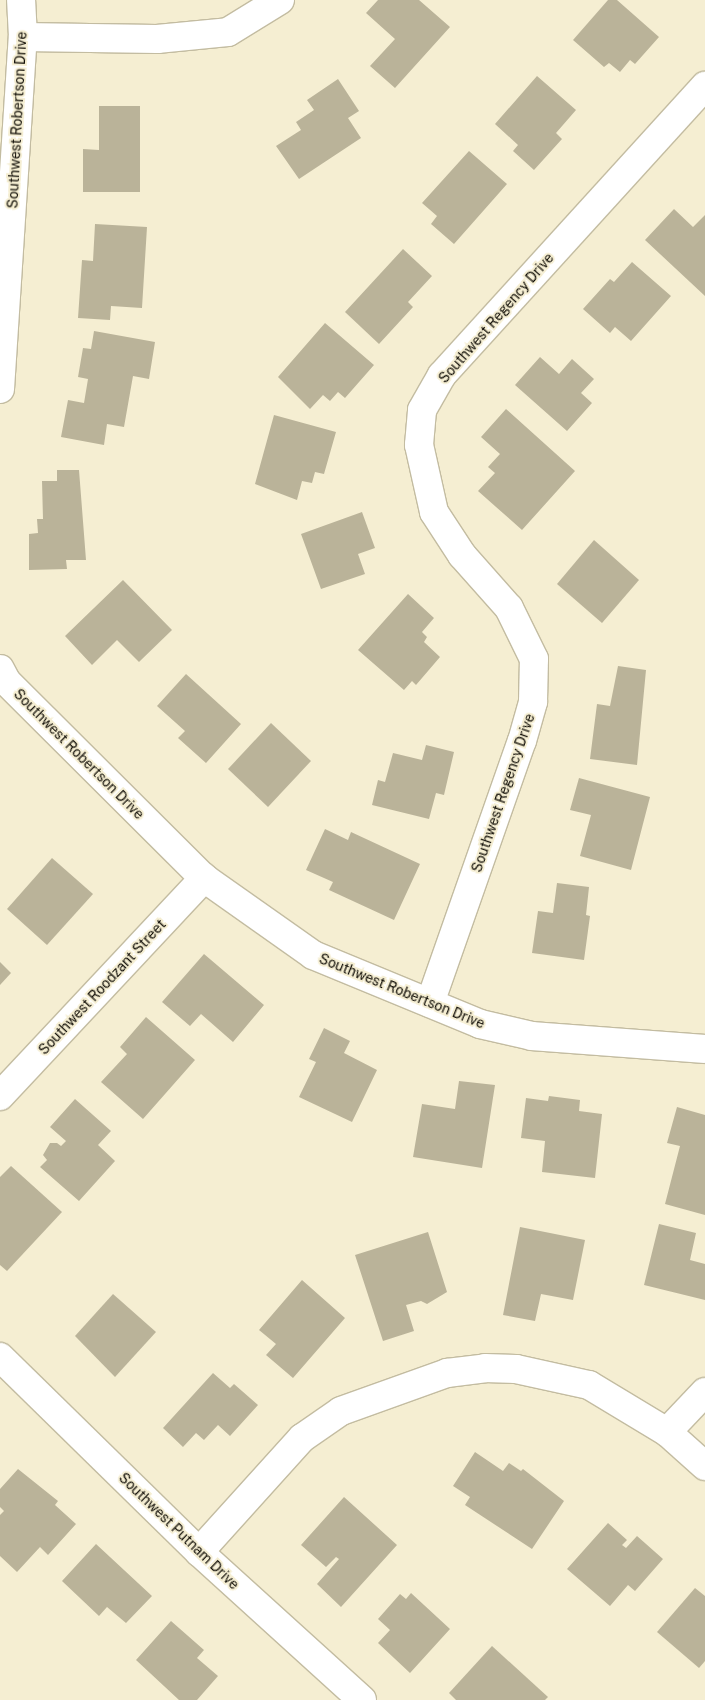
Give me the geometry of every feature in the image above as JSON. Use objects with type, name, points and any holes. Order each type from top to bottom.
[{"type":"street","name":"Southwest Robertson Drive","points":[[0,389],[23,37],[21,0]]},
{"type":"street","points":[[23,37],[157,39],[228,32],[280,0]]},
{"type":"street","name":"Southwest Regency Drive","points":[[430,1003],[522,741],[533,702],[534,659],[509,608],[462,555],[434,512],[419,445],[422,410],[442,376],[705,86]]},
{"type":"street","name":"Southwest Robertson Drive","points":[[0,669],[7,682],[204,878],[313,955],[480,1024],[532,1036],[705,1049]]},
{"type":"street","name":"Southwest Roodzant Street","points":[[0,1096],[204,878]]},
{"type":"street","name":"Southwest Putnam Drive","points":[[0,1357],[199,1552],[362,1700]]},
{"type":"street","points":[[199,1552],[302,1438],[341,1411],[447,1374],[485,1368],[561,1377],[589,1385],[667,1432],[705,1466]]},
{"type":"street","points":[[667,1432],[705,1392]]},
{"type":"building","points":[[378,0],[419,0],[450,27],[395,88],[370,66],[395,39],[366,13]]},
{"type":"building","points":[[608,0],[617,0],[659,37],[635,64],[630,60],[620,72],[609,63],[604,67],[573,40]]},
{"type":"building","points":[[537,76],[576,110],[556,133],[562,139],[534,170],[513,151],[518,145],[495,124]]},
{"type":"building","points":[[338,79],[359,111],[348,118],[361,138],[299,179],[276,146],[301,130],[296,122],[314,110],[307,100]]},
{"type":"building","points":[[99,106],[140,106],[140,192],[83,192],[83,149],[99,150]]},
{"type":"building","points":[[469,151],[507,184],[454,244],[431,224],[437,216],[422,203]]},
{"type":"building","points":[[674,209],[693,227],[705,215],[705,296],[645,240]]},
{"type":"building","points":[[95,224],[147,227],[142,308],[111,306],[110,320],[78,318],[82,260],[93,261]]},
{"type":"building","points":[[403,249],[432,276],[408,302],[413,307],[379,344],[345,312]]},
{"type":"building","points":[[632,262],[671,296],[631,341],[615,327],[610,333],[583,309],[610,279],[614,282]]},
{"type":"building","points":[[325,323],[374,365],[345,398],[338,392],[330,401],[323,395],[310,409],[278,377]]},
{"type":"building","points":[[94,331],[155,342],[149,379],[133,376],[124,427],[107,424],[104,445],[61,437],[68,400],[84,403],[88,379],[78,377],[83,348],[91,349]]},
{"type":"building","points":[[540,357],[559,374],[572,359],[594,379],[581,393],[592,403],[567,431],[515,385]]},
{"type":"building","points":[[506,409],[575,471],[522,530],[478,491],[495,473],[488,467],[500,454],[481,437]]},
{"type":"building","points":[[274,415],[336,432],[324,474],[315,472],[312,483],[302,481],[297,500],[255,484]]},
{"type":"building","points":[[57,470],[79,470],[86,560],[66,560],[67,569],[29,570],[29,534],[38,533],[37,519],[43,519],[42,481],[57,481]]},
{"type":"building","points":[[362,512],[375,548],[358,554],[365,574],[321,589],[301,534]]},
{"type":"building","points":[[594,540],[639,580],[602,623],[557,584]]},
{"type":"building","points":[[123,580],[172,630],[139,662],[117,640],[92,665],[65,636]]},
{"type":"building","points":[[408,594],[434,618],[422,632],[427,637],[424,642],[440,657],[416,685],[412,681],[404,690],[358,650]]},
{"type":"building","points":[[618,666],[646,670],[637,765],[590,759],[597,704],[610,706]]},
{"type":"building","points":[[186,674],[241,724],[206,763],[178,738],[185,731],[157,706]]},
{"type":"building","points":[[271,723],[311,761],[268,807],[228,769]]},
{"type":"building","points":[[426,745],[454,752],[444,795],[436,793],[429,819],[372,805],[378,780],[385,782],[393,753],[422,760]]},
{"type":"building","points":[[579,778],[650,797],[631,870],[580,856],[591,815],[570,810]]},
{"type":"building","points":[[325,829],[348,840],[351,832],[420,864],[394,920],[329,890],[333,882],[306,870]]},
{"type":"building","points":[[52,858],[93,894],[47,945],[7,909]]},
{"type":"building","points":[[557,883],[589,887],[586,915],[590,916],[584,960],[532,953],[538,911],[553,913]]},
{"type":"building","points":[[204,954],[264,1005],[233,1042],[201,1014],[190,1026],[162,1002]]},
{"type":"building","points":[[0,962],[11,973],[0,985]]},
{"type":"building","points":[[146,1017],[195,1060],[143,1119],[101,1082],[127,1054],[120,1047]]},
{"type":"building","points":[[324,1028],[350,1041],[344,1053],[377,1070],[352,1122],[299,1097],[316,1062],[309,1059]]},
{"type":"building","points":[[459,1081],[495,1085],[482,1168],[413,1157],[422,1104],[455,1109]]},
{"type":"building","points":[[549,1096],[580,1100],[579,1111],[602,1114],[595,1178],[542,1172],[545,1141],[521,1138],[526,1098],[548,1101]]},
{"type":"building","points":[[75,1099],[111,1131],[98,1145],[115,1161],[79,1201],[40,1167],[47,1160],[43,1155],[50,1143],[57,1143],[61,1146],[66,1141],[50,1127]]},
{"type":"building","points":[[677,1107],[705,1115],[705,1215],[665,1204],[680,1146],[667,1143]]},
{"type":"building","points":[[11,1166],[62,1212],[7,1271],[0,1265],[0,1177]]},
{"type":"building","points":[[659,1224],[696,1233],[690,1260],[705,1264],[705,1300],[644,1285]]},
{"type":"building","points":[[520,1227],[585,1240],[573,1300],[541,1294],[535,1321],[503,1315]]},
{"type":"building","points":[[428,1232],[447,1292],[427,1304],[421,1301],[406,1305],[414,1331],[383,1341],[355,1255]]},
{"type":"building","points":[[302,1280],[345,1318],[293,1378],[266,1355],[276,1344],[259,1330]]},
{"type":"building","points":[[113,1294],[156,1332],[115,1377],[75,1336]]},
{"type":"building","points":[[213,1373],[230,1388],[234,1384],[258,1405],[230,1436],[218,1425],[204,1440],[196,1433],[183,1447],[163,1428]]},
{"type":"building","points":[[475,1452],[503,1471],[509,1463],[521,1471],[523,1469],[564,1501],[532,1549],[465,1505],[470,1497],[453,1486]]},
{"type":"building","points":[[18,1469],[58,1501],[55,1505],[76,1524],[48,1555],[40,1547],[17,1572],[0,1556],[0,1515],[4,1511],[0,1507],[0,1489]]},
{"type":"building","points":[[344,1497],[397,1545],[341,1607],[317,1584],[339,1559],[336,1557],[326,1567],[301,1545]]},
{"type":"building","points":[[608,1523],[627,1540],[622,1545],[626,1548],[637,1536],[663,1559],[635,1591],[628,1585],[610,1606],[567,1569]]},
{"type":"building","points":[[96,1544],[152,1596],[126,1623],[107,1607],[99,1616],[62,1581]]},
{"type":"building","points":[[695,1588],[705,1596],[705,1661],[699,1668],[657,1632]]},
{"type":"building","points":[[411,1593],[450,1629],[410,1673],[378,1643],[390,1630],[378,1619],[400,1594],[406,1599]]},
{"type":"building","points":[[171,1621],[204,1650],[197,1658],[218,1676],[197,1700],[179,1700],[136,1660]]},
{"type":"building","points":[[492,1646],[548,1697],[545,1700],[456,1700],[449,1693]]}]
